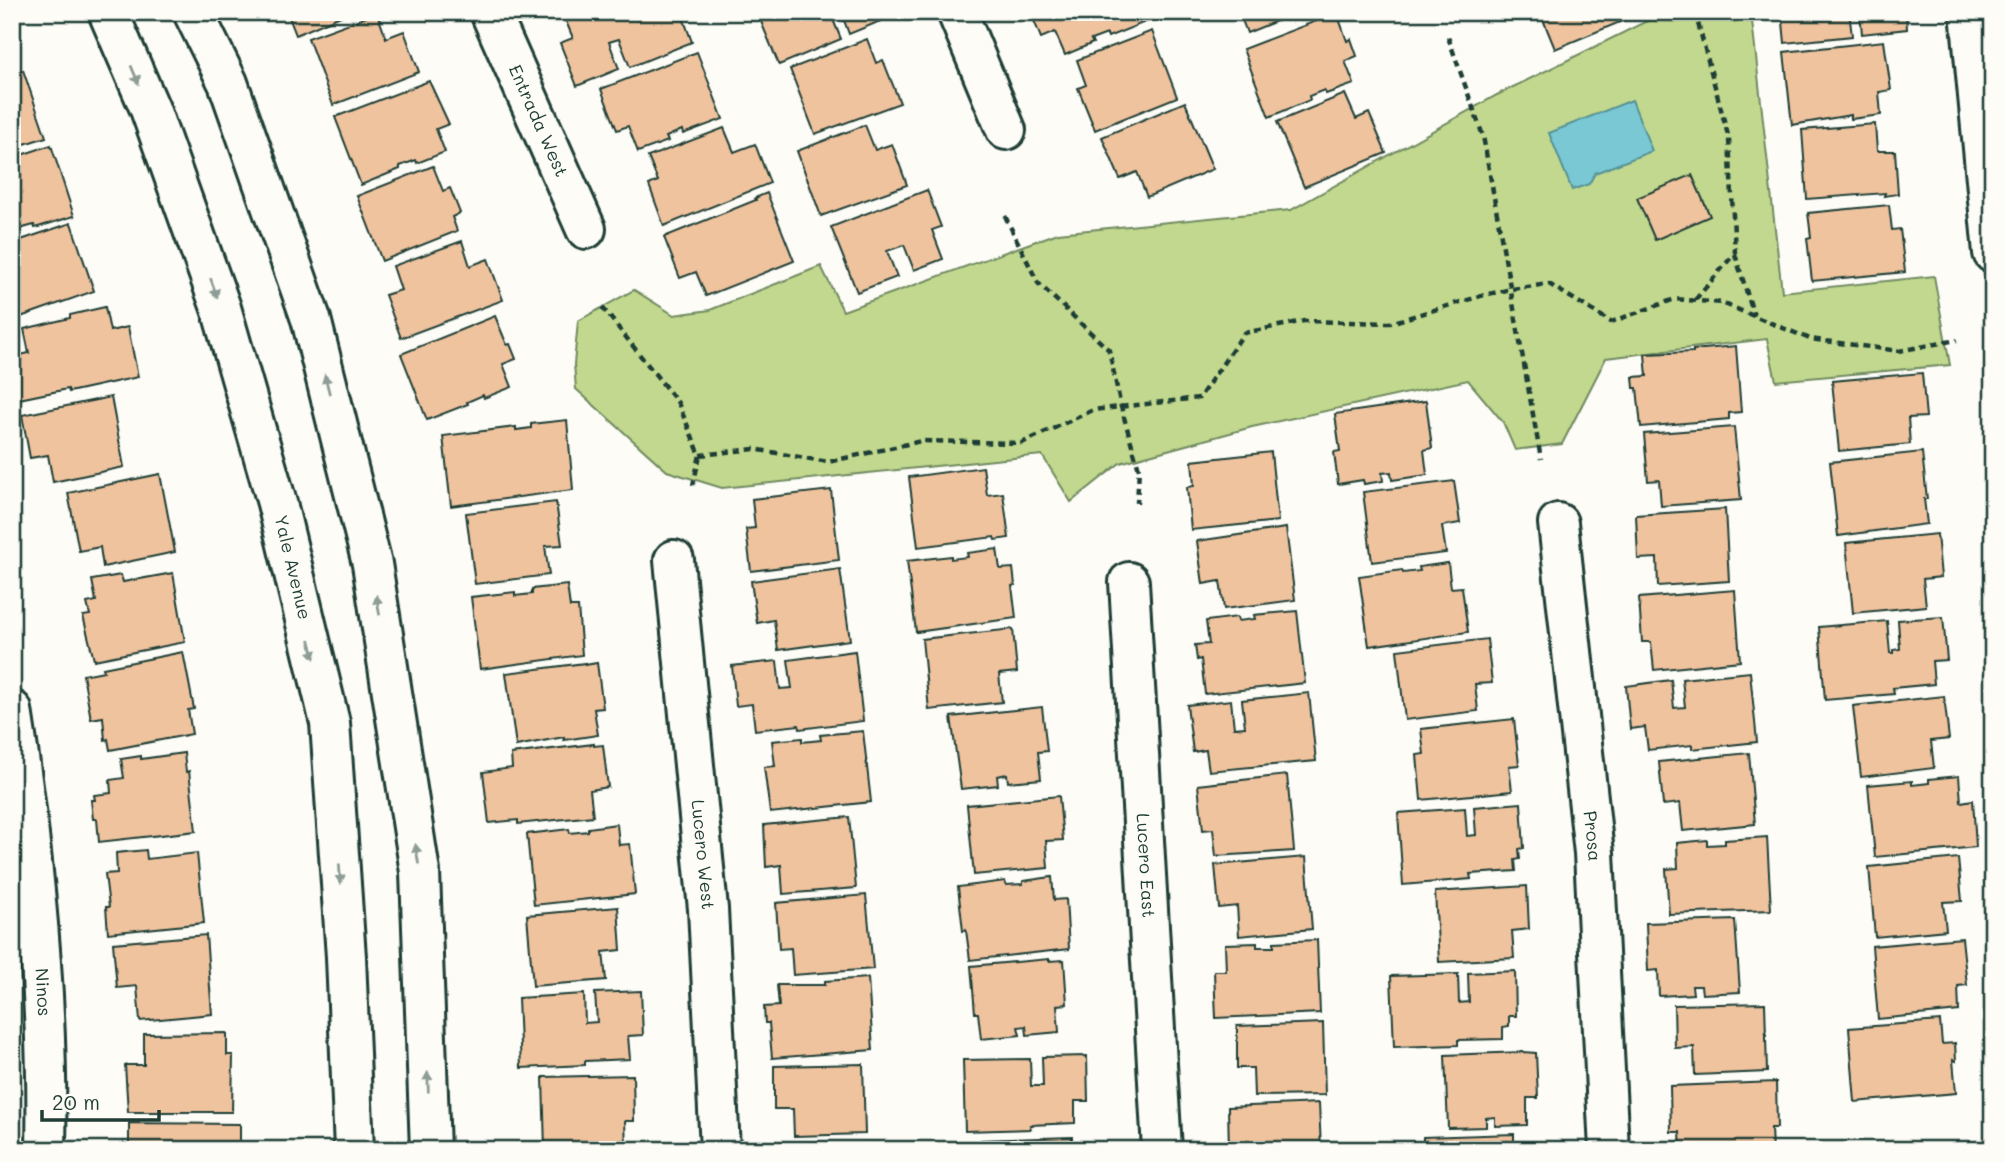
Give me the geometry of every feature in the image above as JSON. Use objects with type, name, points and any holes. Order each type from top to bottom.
[{"type":"street","name":"Yale Avenue","points":[[108,12],[150,109],[222,308],[277,503],[330,723],[346,957],[354,1150]]},
{"type":"street","points":[[193,12],[228,83],[310,319],[372,564],[420,872],[430,1150]]},
{"type":"street","name":"Entrada West","points":[[490,12],[586,229]]},
{"type":"street","points":[[957,12],[1006,130]]},
{"type":"street","points":[[1970,12],[1993,253]]},
{"type":"street","name":"Prosa","points":[[1558,523],[1594,853],[1609,1150]]},
{"type":"street","name":"Lucero West","points":[[674,560],[708,909],[720,1150]]},
{"type":"street","name":"Lucero East","points":[[1129,582],[1162,1150]]},
{"type":"street","name":"Ninos","points":[[12,710],[26,800],[27,996],[46,1150]]},
{"type":"path","points":[[1695,12],[1729,139],[1735,253],[1754,316]]},
{"type":"path","points":[[1448,37],[1483,136],[1541,459]]},
{"type":"path","points":[[1005,216],[1038,283],[1110,349],[1121,407],[1139,469],[1137,503]]},
{"type":"path","points":[[1695,300],[1735,253]]},
{"type":"path","points":[[700,455],[754,449],[828,462],[921,441],[1022,443],[1093,410],[1199,398],[1244,333],[1304,321],[1390,323],[1512,289],[1549,284],[1611,322],[1675,299],[1695,300],[1723,303],[1810,339],[1899,351],[1957,340]]},
{"type":"path","points":[[602,307],[678,403],[700,455],[693,485]]},
{"type":"green space","points":[[1665,12],[1751,12],[1782,292],[1934,276],[1950,365],[1776,381],[1767,339],[1606,358],[1562,444],[1515,450],[1503,422],[1468,380],[1252,427],[1120,463],[1071,502],[1042,455],[722,488],[667,471],[576,389],[574,364],[578,321],[634,290],[674,315],[710,310],[821,266],[843,311],[1058,233],[1291,210],[1497,95]]},
{"type":"water","points":[[1632,100],[1652,151],[1595,173],[1589,184],[1572,190],[1549,133]]},
{"type":"building","points":[[287,12],[350,12],[296,35]]},
{"type":"building","points":[[582,12],[681,12],[692,42],[630,67],[619,39],[609,42],[619,69],[577,86],[560,43],[573,38],[565,19]]},
{"type":"building","points":[[757,12],[830,12],[841,39],[779,65]]},
{"type":"building","points":[[841,12],[891,12],[893,16],[849,34]]},
{"type":"building","points":[[1036,12],[1145,12],[1148,21],[1108,37],[1107,34],[1091,40],[1093,43],[1065,55],[1055,32],[1041,38],[1033,18],[1038,17]]},
{"type":"building","points":[[1239,12],[1299,12],[1247,33]]},
{"type":"building","points":[[1540,12],[1636,12],[1637,15],[1555,49]]},
{"type":"building","points":[[1782,12],[1849,12],[1852,36],[1785,43]]},
{"type":"building","points":[[1860,12],[1906,12],[1907,29],[1862,34]]},
{"type":"building","points":[[377,13],[386,38],[404,31],[419,72],[333,105],[308,38]]},
{"type":"building","points":[[1337,13],[1347,41],[1351,39],[1357,56],[1345,61],[1354,84],[1326,94],[1324,90],[1309,96],[1310,100],[1269,117],[1243,49]]},
{"type":"building","points":[[1152,31],[1177,97],[1095,130],[1078,88],[1086,85],[1077,60]]},
{"type":"building","points":[[867,39],[876,63],[883,60],[900,103],[815,134],[790,69]]},
{"type":"building","points":[[1884,41],[1891,90],[1879,92],[1881,115],[1851,119],[1851,115],[1792,125],[1784,52]]},
{"type":"building","points":[[697,52],[723,119],[683,134],[682,130],[666,137],[668,141],[638,152],[628,126],[617,130],[601,89]]},
{"type":"building","points":[[23,70],[46,137],[12,148],[12,74]]},
{"type":"building","points":[[429,81],[449,124],[436,129],[445,152],[417,163],[416,160],[400,166],[400,169],[361,185],[335,117]]},
{"type":"building","points":[[1345,94],[1356,119],[1369,113],[1386,153],[1304,187],[1277,122]]},
{"type":"building","points":[[1185,102],[1213,169],[1147,197],[1137,172],[1120,179],[1102,137]]},
{"type":"building","points":[[1875,124],[1877,151],[1895,151],[1898,194],[1807,199],[1802,130]]},
{"type":"building","points":[[865,125],[875,150],[892,144],[907,185],[821,216],[797,151]]},
{"type":"building","points":[[724,128],[734,152],[755,144],[770,183],[664,226],[649,185],[658,181],[648,157]]},
{"type":"building","points":[[51,145],[74,216],[35,228],[34,225],[16,230],[18,234],[12,235],[12,158]]},
{"type":"building","points":[[433,166],[443,191],[450,188],[460,213],[452,217],[457,231],[382,261],[357,196]]},
{"type":"building","points":[[1692,175],[1710,216],[1655,240],[1637,198]]},
{"type":"building","points":[[927,190],[941,227],[932,230],[943,259],[914,270],[904,245],[887,251],[897,277],[857,292],[831,227]]},
{"type":"building","points":[[767,193],[794,261],[706,296],[696,272],[680,278],[664,237],[756,200],[755,198]]},
{"type":"building","points":[[1889,205],[1892,230],[1900,229],[1905,272],[1812,281],[1807,238],[1811,237],[1808,213]]},
{"type":"building","points":[[71,223],[94,291],[12,320],[12,243]]},
{"type":"building","points":[[462,241],[470,266],[488,259],[503,300],[401,338],[385,295],[401,290],[393,266]]},
{"type":"building","points":[[105,307],[110,331],[128,327],[138,377],[69,392],[68,389],[19,399],[12,357],[29,353],[24,329]]},
{"type":"building","points":[[495,316],[516,359],[503,364],[512,387],[484,398],[483,395],[467,402],[468,404],[427,420],[401,354]]},
{"type":"building","points":[[1736,346],[1741,412],[1729,413],[1729,419],[1641,427],[1637,388],[1634,388],[1633,377],[1647,376],[1645,354],[1693,352]]},
{"type":"building","points":[[1922,373],[1926,417],[1908,418],[1910,444],[1839,451],[1832,381]]},
{"type":"building","points":[[111,397],[124,467],[53,482],[48,455],[30,458],[22,415]]},
{"type":"building","points":[[1426,401],[1432,448],[1424,450],[1427,475],[1392,480],[1391,472],[1382,473],[1383,481],[1364,484],[1363,480],[1338,484],[1334,452],[1340,451],[1335,414]]},
{"type":"building","points":[[567,420],[573,490],[451,506],[443,436],[516,427],[516,430],[531,428],[531,424]]},
{"type":"building","points":[[1734,427],[1741,500],[1661,506],[1659,480],[1648,481],[1644,434]]},
{"type":"building","points":[[1271,452],[1278,521],[1191,530],[1187,487],[1194,486],[1192,461]]},
{"type":"building","points":[[1922,452],[1927,524],[1838,536],[1830,462]]},
{"type":"building","points":[[983,467],[987,495],[1003,493],[1009,538],[995,540],[994,537],[918,547],[909,477]]},
{"type":"building","points":[[160,474],[175,552],[103,567],[100,547],[79,551],[68,493]]},
{"type":"building","points":[[1454,481],[1460,523],[1442,526],[1446,553],[1372,562],[1363,492]]},
{"type":"building","points":[[831,490],[839,560],[751,571],[746,529],[755,528],[752,499]]},
{"type":"building","points":[[556,502],[562,545],[545,546],[549,575],[475,584],[466,513]]},
{"type":"building","points":[[1725,509],[1729,581],[1658,586],[1657,558],[1638,559],[1636,515]]},
{"type":"building","points":[[1286,528],[1295,600],[1224,609],[1220,581],[1203,584],[1197,541]]},
{"type":"building","points":[[1937,534],[1941,577],[1923,579],[1926,606],[1853,613],[1846,543]]},
{"type":"building","points":[[997,549],[1000,569],[1013,568],[1016,618],[916,632],[907,561],[951,556],[951,559],[968,557],[967,553]]},
{"type":"building","points":[[1448,563],[1451,588],[1462,587],[1468,632],[1369,646],[1359,576],[1402,570],[1403,573],[1420,571],[1419,567]]},
{"type":"building","points":[[840,569],[850,640],[778,650],[774,620],[757,623],[751,581]]},
{"type":"building","points":[[173,573],[185,642],[94,660],[83,616],[90,615],[87,603],[96,601],[92,580],[121,575],[123,582]]},
{"type":"building","points":[[567,585],[570,607],[578,607],[582,655],[480,669],[471,597],[515,592],[515,596],[532,594],[532,589]]},
{"type":"building","points":[[1735,590],[1740,661],[1654,670],[1651,642],[1642,642],[1639,598]]},
{"type":"building","points":[[1297,611],[1305,683],[1205,694],[1201,659],[1197,660],[1195,645],[1209,644],[1206,621],[1237,617],[1238,621],[1255,619],[1254,615]]},
{"type":"building","points":[[1943,617],[1947,660],[1932,661],[1934,684],[1893,688],[1894,694],[1825,700],[1819,627],[1887,621],[1890,653],[1893,653],[1893,650],[1900,649],[1898,620]]},
{"type":"building","points":[[1013,629],[1017,672],[999,674],[1002,702],[929,710],[922,639]]},
{"type":"building","points":[[1487,639],[1492,683],[1475,684],[1478,711],[1405,720],[1397,650]]},
{"type":"building","points":[[855,651],[863,721],[800,729],[799,725],[755,730],[752,704],[736,706],[732,666],[777,661],[780,689],[792,688],[788,660]]},
{"type":"building","points":[[183,652],[194,709],[188,710],[192,734],[110,750],[108,739],[105,740],[103,717],[91,719],[83,675],[104,671],[103,668]]},
{"type":"building","points":[[597,663],[603,708],[594,709],[598,735],[564,740],[564,737],[516,746],[506,673]]},
{"type":"building","points":[[1750,672],[1757,742],[1692,749],[1692,745],[1648,750],[1645,727],[1630,729],[1626,686],[1671,680],[1674,708],[1685,707],[1682,679]]},
{"type":"building","points":[[1309,693],[1316,761],[1209,771],[1206,750],[1193,752],[1187,705],[1231,700],[1234,728],[1245,727],[1242,700]]},
{"type":"building","points":[[1944,696],[1949,739],[1931,741],[1934,768],[1861,777],[1853,706]]},
{"type":"building","points":[[1042,707],[1047,751],[1038,752],[1041,779],[1008,782],[1007,774],[997,776],[998,785],[961,789],[951,717]]},
{"type":"building","points":[[1514,719],[1519,765],[1509,766],[1512,791],[1421,800],[1417,755],[1424,754],[1421,729]]},
{"type":"building","points":[[863,731],[871,802],[770,813],[764,767],[775,766],[772,741],[802,738],[802,742],[821,740],[820,735]]},
{"type":"building","points":[[603,745],[608,787],[590,790],[593,816],[518,824],[518,820],[489,823],[483,772],[512,768],[511,754]]},
{"type":"building","points":[[184,753],[186,772],[189,771],[196,831],[99,842],[97,819],[93,819],[91,800],[95,800],[94,795],[111,793],[110,780],[124,778],[121,759]]},
{"type":"building","points":[[1749,753],[1755,824],[1683,831],[1680,803],[1663,805],[1659,762]]},
{"type":"building","points":[[1287,775],[1294,851],[1216,856],[1213,829],[1203,830],[1198,785]]},
{"type":"building","points":[[1959,776],[1961,802],[1973,800],[1976,847],[1875,857],[1868,785],[1912,781],[1912,785],[1929,783],[1929,779]]},
{"type":"building","points":[[1059,796],[1063,840],[1046,841],[1048,868],[974,875],[967,805]]},
{"type":"building","points":[[1521,803],[1524,848],[1519,849],[1520,859],[1515,860],[1516,871],[1470,874],[1471,879],[1403,885],[1398,813],[1465,808],[1467,836],[1476,835],[1474,807]]},
{"type":"building","points":[[849,817],[856,888],[783,894],[781,865],[766,867],[764,825]]},
{"type":"building","points":[[617,824],[619,845],[630,844],[635,894],[534,905],[527,834],[569,829],[570,833],[588,831],[588,828]]},
{"type":"building","points":[[1767,837],[1771,910],[1669,914],[1666,869],[1678,868],[1677,843],[1707,840],[1707,845],[1725,844],[1725,840]]},
{"type":"building","points":[[146,850],[147,859],[197,853],[204,923],[108,933],[106,907],[109,907],[105,874],[117,873],[116,853]]},
{"type":"building","points":[[1306,857],[1312,929],[1239,936],[1237,906],[1219,908],[1215,865]]},
{"type":"building","points":[[1958,858],[1962,901],[1943,902],[1946,930],[1875,937],[1869,867]]},
{"type":"building","points":[[1052,877],[1054,900],[1066,899],[1069,949],[970,960],[966,930],[963,931],[958,887],[1005,881],[1006,885],[1023,884],[1023,881]]},
{"type":"building","points":[[1527,886],[1529,929],[1512,931],[1514,958],[1439,962],[1435,892]]},
{"type":"building","points":[[866,895],[873,969],[793,975],[791,948],[779,949],[776,903]]},
{"type":"building","points":[[618,907],[621,950],[603,952],[606,980],[533,986],[527,915]]},
{"type":"building","points":[[1735,920],[1740,992],[1702,994],[1701,986],[1692,986],[1693,994],[1659,996],[1658,970],[1648,971],[1646,923]]},
{"type":"building","points":[[206,935],[212,1014],[140,1021],[137,986],[117,988],[113,943]]},
{"type":"building","points":[[1962,938],[1967,985],[1958,986],[1959,1011],[1878,1019],[1872,946]]},
{"type":"building","points":[[1317,940],[1320,1013],[1216,1018],[1214,971],[1226,971],[1225,944],[1257,943],[1257,947],[1274,947],[1274,942]]},
{"type":"building","points":[[1064,960],[1067,1004],[1057,1005],[1059,1032],[1027,1035],[1026,1026],[1018,1027],[1020,1035],[981,1039],[978,1013],[975,1013],[971,966]]},
{"type":"building","points":[[1515,971],[1516,1016],[1509,1016],[1509,1026],[1503,1027],[1503,1039],[1458,1040],[1458,1045],[1394,1047],[1391,976],[1458,974],[1459,1003],[1469,1002],[1468,973]]},
{"type":"building","points":[[868,978],[873,1050],[772,1058],[769,1023],[765,1023],[764,1007],[779,1006],[777,985],[825,985],[825,981]]},
{"type":"building","points":[[641,991],[643,1035],[628,1036],[630,1059],[585,1061],[585,1065],[521,1068],[518,998],[584,994],[585,1023],[597,1022],[595,993]]},
{"type":"building","points":[[1765,1003],[1767,1072],[1695,1075],[1694,1047],[1675,1048],[1674,1005]]},
{"type":"building","points":[[1940,1021],[1942,1044],[1955,1043],[1956,1061],[1953,1060],[1956,1093],[1855,1102],[1849,1028]]},
{"type":"building","points":[[1323,1023],[1325,1095],[1254,1096],[1253,1068],[1237,1068],[1237,1026]]},
{"type":"building","points":[[227,1033],[227,1055],[233,1055],[232,1112],[128,1112],[125,1065],[144,1065],[144,1034]]},
{"type":"building","points":[[1536,1053],[1538,1098],[1527,1098],[1527,1125],[1495,1126],[1495,1117],[1486,1118],[1486,1127],[1448,1128],[1445,1055]]},
{"type":"building","points":[[1087,1056],[1088,1101],[1075,1101],[1075,1123],[1030,1125],[1031,1129],[965,1131],[963,1060],[1030,1059],[1031,1086],[1043,1086],[1042,1057]]},
{"type":"building","points":[[863,1064],[865,1134],[794,1136],[793,1109],[774,1109],[774,1066]]},
{"type":"building","points":[[633,1075],[634,1121],[625,1121],[626,1147],[545,1150],[543,1077]]},
{"type":"building","points":[[1776,1082],[1777,1128],[1771,1128],[1772,1150],[1681,1150],[1680,1132],[1671,1132],[1670,1086]]},
{"type":"building","points":[[1319,1103],[1321,1150],[1229,1150],[1228,1107]]},
{"type":"building","points":[[129,1123],[240,1124],[240,1150],[129,1150]]},
{"type":"building","points":[[1514,1134],[1514,1150],[1423,1150],[1423,1137]]},
{"type":"building","points":[[1072,1137],[1072,1150],[981,1150],[981,1140]]},
{"type":"building","points":[[876,1143],[877,1150],[787,1150],[787,1148]]}]
